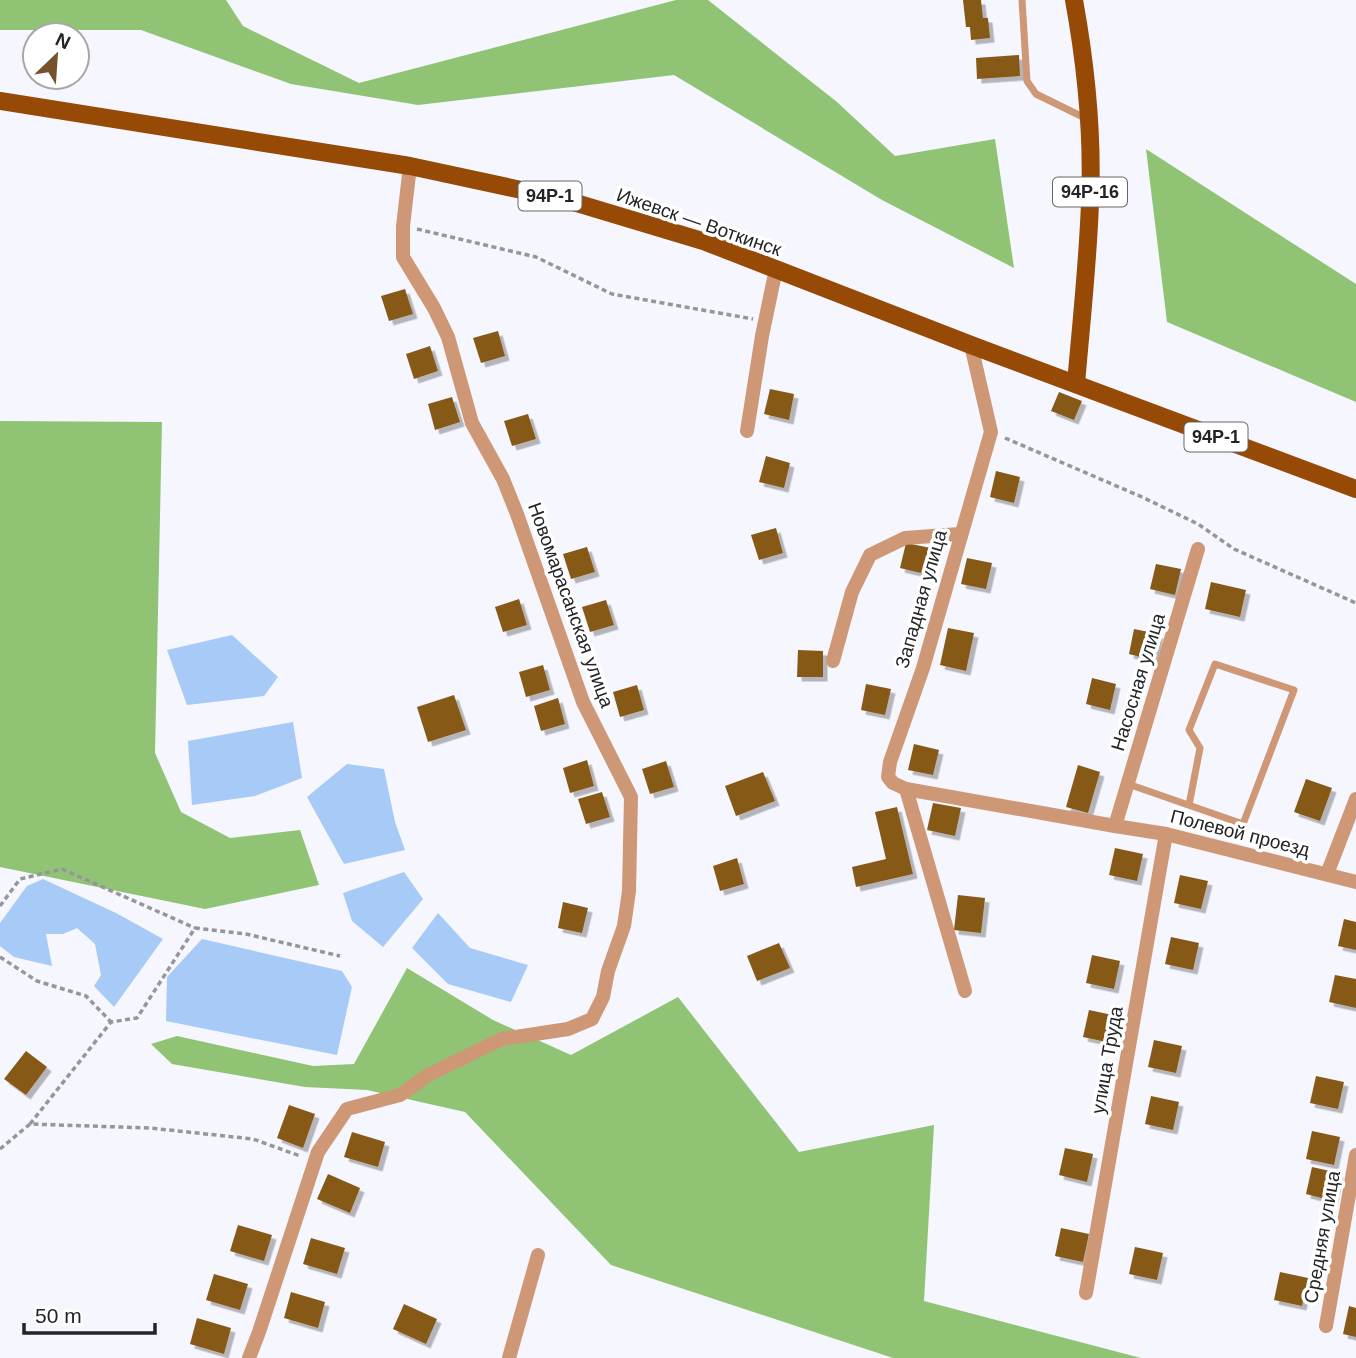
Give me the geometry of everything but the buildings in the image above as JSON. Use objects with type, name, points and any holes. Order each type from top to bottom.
[{"type":"main road","name":"94Р-16","points":[[1074,0],[1084,53],[1089,120],[1090,201],[1076,384]]},
{"type":"main road","name":"Ижевск — Воткинск","points":[[0,101],[410,166],[563,199],[706,242],[971,345],[1356,489]]},
{"type":"street","points":[[403,226],[410,166]]},
{"type":"street","name":"Новомарасанская улица","points":[[249,1358],[318,1152],[347,1109],[400,1095],[428,1075],[502,1039],[568,1029],[592,1019],[603,996],[608,971],[624,926],[629,891],[631,797],[583,702],[517,514],[503,479],[472,422],[448,337],[403,257],[403,226]]},
{"type":"street","points":[[747,431],[776,269]]},
{"type":"street","points":[[971,345],[991,432]]},
{"type":"street","name":"Западная улица","points":[[906,789],[893,783],[888,776],[890,762],[923,668],[991,432]]},
{"type":"street","points":[[832,661],[852,592],[870,555],[905,538],[960,534]]},
{"type":"street","name":"Насосная улица","points":[[1115,826],[1198,549]]},
{"type":"street","points":[[906,789],[965,991]]},
{"type":"street","name":"Полевой проезд","points":[[906,789],[1166,834],[1356,882]]},
{"type":"street","points":[[1327,874],[1356,799]]},
{"type":"street","name":"улица Труда","points":[[1086,1293],[1166,834]]},
{"type":"street","name":"Средняя улица","points":[[1326,1326],[1356,1154]]},
{"type":"street","points":[[509,1358],[538,1255]]},
{"type":"lane","points":[[1022,0],[1027,81],[1036,94],[1089,120]]},
{"type":"lane","points":[[1127,784],[1242,824],[1294,690],[1215,664],[1189,730],[1200,748],[1189,805]]},
{"type":"path","points":[[403,226],[536,257],[612,294],[765,321]]},
{"type":"path","points":[[991,432],[1153,502],[1198,524],[1234,549],[1356,603]]},
{"type":"path","points":[[0,906],[20,879],[62,869],[195,928],[246,934],[340,956]]},
{"type":"path","points":[[0,1149],[30,1124],[111,1022],[137,1018],[195,928]]},
{"type":"path","points":[[0,957],[37,981],[86,996],[111,1022]]},
{"type":"path","points":[[30,1124],[150,1128],[253,1139],[315,1161]]},
{"type":"green space","points":[[0,0],[226,0],[243,26],[359,83],[676,0],[708,0],[837,102],[895,156],[995,139],[1014,268],[882,200],[674,75],[418,105],[291,84],[141,30],[91,30],[91,21],[21,21],[21,30],[0,30]]},
{"type":"green space","points":[[1146,149],[1356,284],[1356,402],[1167,322]]},
{"type":"green space","points":[[0,421],[162,422],[155,753],[181,812],[230,838],[300,830],[319,885],[205,909],[0,867]]},
{"type":"green space","points":[[407,968],[493,1020],[571,1055],[678,997],[799,1152],[934,1125],[924,1301],[1141,1358],[893,1358],[611,1265],[465,1112],[367,1090],[305,1087],[172,1064],[151,1044],[177,1036],[313,1066],[354,1064]]},
{"type":"water","points":[[232,635],[278,677],[264,696],[187,705],[167,650]]},
{"type":"water","points":[[293,722],[302,778],[255,796],[192,805],[188,741]]},
{"type":"water","points":[[347,764],[384,769],[395,822],[405,850],[344,864],[307,797]]},
{"type":"water","points":[[404,872],[423,899],[383,947],[352,921],[343,893]]},
{"type":"water","points":[[43,879],[116,913],[163,939],[114,1007],[94,986],[101,975],[95,944],[77,928],[63,934],[46,934],[52,966],[14,957],[0,946],[0,923],[27,886]]},
{"type":"water","points":[[438,913],[470,948],[528,965],[511,1002],[448,984],[412,948]]},
{"type":"water","points":[[202,939],[342,971],[352,987],[337,1055],[166,1021],[167,977]]}]
